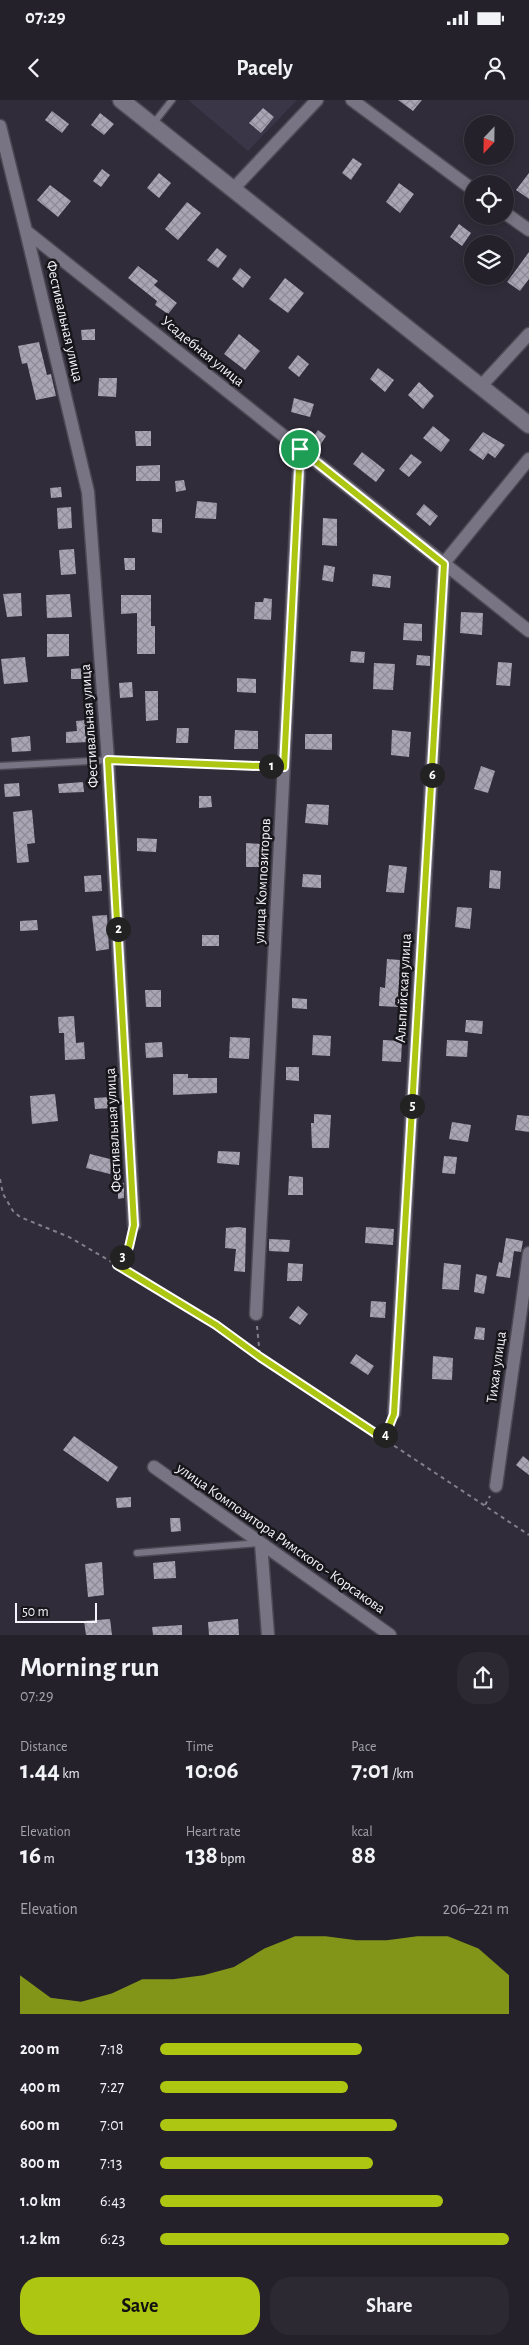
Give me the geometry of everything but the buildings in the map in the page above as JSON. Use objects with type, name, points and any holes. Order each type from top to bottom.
[{"type":"street","points":[[121,100],[234,188],[529,425]]},
{"type":"street","points":[[234,188],[318,100]]},
{"type":"street","points":[[352,100],[464,183]]},
{"type":"street","points":[[0,126],[26,231]]},
{"type":"street","points":[[514,219],[529,230]]},
{"type":"street","name":"Усадебная улица","points":[[26,231],[529,631]]},
{"type":"street","name":"Фестивальная улица","points":[[26,231],[88,492],[108,760],[134,1225]]},
{"type":"street","points":[[480,386],[529,334]]},
{"type":"street","name":"улица Композиторов","points":[[256,1314],[300,449]]},
{"type":"street","points":[[444,564],[529,459]]},
{"type":"street","name":"Альпийская улица","points":[[394,1414],[444,564]]},
{"type":"street","name":"Тихая улица","points":[[496,1486],[529,1253]]},
{"type":"street","name":"улица Композитора Римского - Корсакова","points":[[154,1467],[390,1635]]},
{"type":"street","points":[[261,1543],[268,1635]]},
{"type":"lane","points":[[152,124],[172,100]]},
{"type":"lane","points":[[0,766],[108,760],[284,767]]},
{"type":"lane","points":[[137,1553],[261,1543]]},
{"type":"path","points":[[0,1179],[3,1194],[20,1217],[69,1237],[216,1325],[260,1357],[529,1535]]},
{"type":"path","points":[[117,1265],[129,1247],[134,1225]]},
{"type":"path","points":[[256,1314],[260,1357]]},
{"type":"path","points":[[384,1439],[394,1414]]},
{"type":"shaded area","points":[[188,100],[297,100],[248,151]]},
{"type":"route","points":[[300,449],[444,564],[394,1414],[384,1439],[260,1357],[216,1325],[117,1265],[129,1247],[134,1225],[108,760],[284,767],[300,449]]}]
